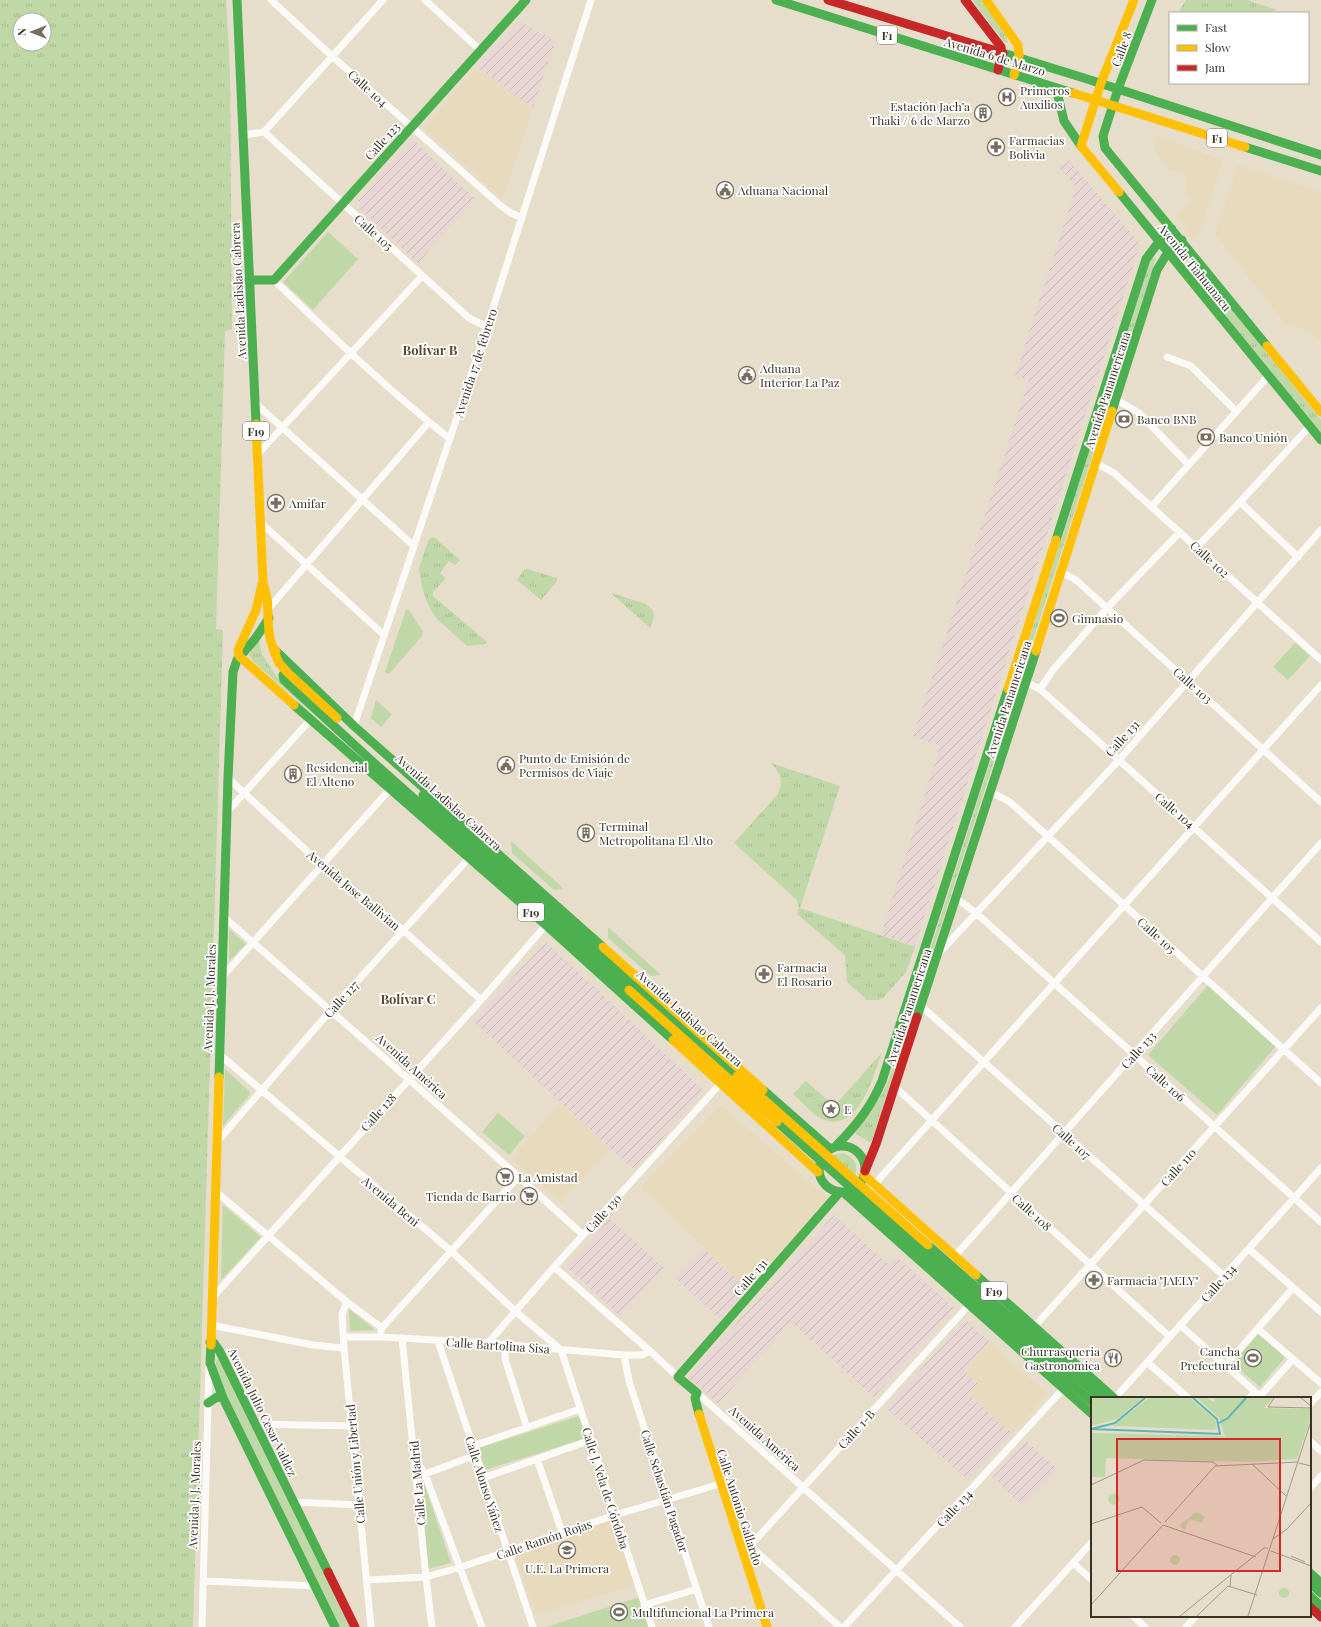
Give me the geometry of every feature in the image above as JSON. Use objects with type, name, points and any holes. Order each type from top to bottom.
[{"type":"main road","name":"Avenida Ladislao Cabrera","points":[[237,0],[263,582],[267,596],[270,640],[279,663],[286,676],[374,763],[827,1152]]},
{"type":"main road","name":"Calle 123","points":[[274,280],[526,0]]},
{"type":"main road","name":"Avenida 6 de Marzo","points":[[776,0],[1321,171]]},
{"type":"main road","name":"Avenida 6 de Marzo","points":[[828,0],[1101,83],[1321,155]]},
{"type":"main road","points":[[965,0],[1001,47],[1002,53],[998,70]]},
{"type":"main road","points":[[986,0],[1018,45],[1018,58],[1014,75]]},
{"type":"main road","name":"Calle 8","points":[[1095,100],[1134,0]]},
{"type":"main road","name":"Calle 8","points":[[1112,106],[1152,0]]},
{"type":"main road","name":"Avenida Tiahuanacu","points":[[1056,88],[1064,121],[1072,135],[1321,440]]},
{"type":"main road","points":[[1081,146],[1095,100]]},
{"type":"main road","name":"Avenida Tiahuanacu","points":[[1112,106],[1103,136],[1105,148],[1182,240],[1321,412]]},
{"type":"main road","name":"Avenida Panamericana","points":[[827,1152],[867,1112],[877,1095],[1146,259],[1151,250],[1172,229]]},
{"type":"main road","name":"Avenida Panamericana","points":[[857,1187],[865,1173],[895,1087],[1158,270],[1165,256],[1182,240]]},
{"type":"main road","points":[[249,280],[274,280]]},
{"type":"main road","name":"Avenida Ladislao Cabrera","points":[[239,656],[238,650],[256,610],[263,582]]},
{"type":"main road","points":[[239,656],[249,646],[269,618]]},
{"type":"main road","name":"Avenida Ladislao Cabrera","points":[[273,649],[354,726],[827,1152],[857,1187],[1100,1397]]},
{"type":"main road","name":"F19","points":[[239,656],[546,925],[818,1172],[823,1184],[828,1188],[841,1193]]},
{"type":"main road","name":"Avenida J. J. Morales","points":[[210,1342],[219,1054],[223,976],[228,778],[233,672],[234,664],[239,656]]},
{"type":"main road","name":"Avenida Ladislao Cabrera","points":[[286,676],[827,1152]]},
{"type":"main road","points":[[353,756],[374,763],[382,780]]},
{"type":"main road","points":[[914,982],[927,986]]},
{"type":"main road","name":"F19","points":[[827,1152],[846,1146],[858,1153],[864,1161],[865,1173]]},
{"type":"main road","points":[[818,1172],[827,1152]]},
{"type":"main road","name":"Avenida Ladislao Cabrera","points":[[865,1173],[865,1194],[969,1305],[1091,1413]]},
{"type":"main road","points":[[841,1193],[857,1187]]},
{"type":"main road","name":"Avenida Ladislao Cabrera","points":[[841,1193],[865,1194],[955,1256],[1113,1397]]},
{"type":"main road","name":"Calle 131","points":[[678,1378],[841,1193]]},
{"type":"main road","name":"Avenida Ladislao Cabrera","points":[[865,1194],[1091,1401]]},
{"type":"main road","name":"Avenida Julio Cesar Valdez","points":[[335,1627],[223,1398],[210,1363],[210,1342],[217,1345],[355,1627]]},
{"type":"main road","name":"Avenida América","points":[[678,1378],[696,1394]]},
{"type":"main road","name":"Calle Antonio Gallardo","points":[[696,1394],[696,1406],[720,1484],[746,1548],[767,1627]]},
{"type":"main road","points":[[208,1403],[217,1397],[223,1398]]},
{"type":"main road","points":[[1311,1574],[1321,1583]]},
{"type":"main road","points":[[1311,1584],[1321,1593]]},
{"type":"main road","points":[[1311,1597],[1321,1606]]},
{"type":"main road","points":[[1311,1608],[1321,1617]]},
{"type":"street","name":"Calle 104","points":[[271,0],[501,206],[522,218]]},
{"type":"street","points":[[243,135],[264,132],[383,0]]},
{"type":"street","points":[[425,0],[480,50]]},
{"type":"street","name":"Avenida 17 de febrero","points":[[354,726],[487,327],[591,0]]},
{"type":"street","name":"Calle 105","points":[[264,132],[470,318],[487,327]]},
{"type":"street","points":[[257,455],[422,276]]},
{"type":"street","points":[[274,280],[351,353],[428,422],[450,439]]},
{"type":"street","points":[[1167,357],[1191,366],[1236,410]]},
{"type":"street","points":[[1152,506],[1236,410],[1269,375]]},
{"type":"street","points":[[1117,400],[1139,413],[1188,464]]},
{"type":"street","points":[[255,403],[414,546]]},
{"type":"street","points":[[268,608],[428,422]]},
{"type":"street","points":[[1197,547],[1310,426]]},
{"type":"street","name":"Calle 102","points":[[1096,463],[1114,473],[1152,506],[1321,660]]},
{"type":"street","points":[[1240,502],[1298,556]]},
{"type":"street","points":[[260,522],[384,635]]},
{"type":"street","name":"Calle 131","points":[[936,957],[1118,761],[1321,530]]},
{"type":"street","points":[[1040,689],[1053,670],[1108,608],[1180,532]]},
{"type":"street","name":"Calle 103","points":[[1061,572],[1076,580],[1108,608],[1321,802]]},
{"type":"street","name":"Calle 104","points":[[1026,682],[1040,689],[1118,761],[1194,827],[1321,942]]},
{"type":"street","points":[[865,1194],[1321,685]]},
{"type":"street","points":[[227,812],[311,719]]},
{"type":"street","name":"Avenida Jose Ballivian","points":[[228,778],[322,865],[404,931],[481,1000]]},
{"type":"street","points":[[223,976],[391,788]]},
{"type":"street","name":"Calle 105","points":[[991,792],[1010,802],[1321,1082]]},
{"type":"street","name":"Calle 133","points":[[955,1256],[1204,977],[1321,843]]},
{"type":"street","name":"Calle 127","points":[[216,1143],[331,1010],[469,858]]},
{"type":"street","name":"Calle 106","points":[[956,898],[976,913],[1321,1222]]},
{"type":"street","name":"Avenida América","points":[[224,918],[519,1176],[583,1235]]},
{"type":"street","name":"Calle 128","points":[[212,1298],[338,1156],[481,1000],[546,925]]},
{"type":"street","name":"Calle 107","points":[[920,1006],[1224,1276]]},
{"type":"street","name":"Calle 110","points":[[1034,1327],[1321,1008]]},
{"type":"street","name":"Avenida Beni","points":[[219,1054],[262,1089],[451,1252],[515,1311],[561,1350]]},
{"type":"street","name":"Calle 130","points":[[488,1343],[554,1267],[720,1084]]},
{"type":"street","name":"Calle 108","points":[[895,1087],[1170,1337]]},
{"type":"street","name":"Calle 134","points":[[1115,1397],[1321,1168]]},
{"type":"street","points":[[382,1337],[382,1328],[519,1176]]},
{"type":"street","points":[[215,1191],[347,1302],[382,1328]]},
{"type":"street","points":[[1249,1248],[1321,1312]]},
{"type":"street","name":"Avenida América","points":[[554,1267],[650,1351],[678,1378]]},
{"type":"street","points":[[1226,1365],[1294,1288]]},
{"type":"street","name":"Calle Unión y Libertad","points":[[347,1302],[342,1314],[344,1348],[371,1627]]},
{"type":"street","name":"Calle 1-B","points":[[746,1548],[803,1488],[969,1305]]},
{"type":"street","points":[[211,1325],[313,1345],[344,1348]]},
{"type":"street","points":[[1180,1325],[1259,1395],[1293,1359]]},
{"type":"street","points":[[1258,1329],[1321,1383]]},
{"type":"street","name":"Calle Bartolina Sisa","points":[[344,1337],[382,1337],[488,1343],[624,1355],[642,1355],[650,1351]]},
{"type":"street","name":"Calle La Madrid","points":[[402,1338],[432,1627]]},
{"type":"street","name":"Calle Alonso Yáñez","points":[[438,1341],[532,1627]]},
{"type":"street","points":[[505,1345],[505,1359],[527,1428]]},
{"type":"street","name":"Calle J. Vela de Córdoba","points":[[561,1350],[652,1627]]},
{"type":"street","name":"Calle Sebastián Pagador","points":[[624,1355],[629,1381],[709,1627]]},
{"type":"street","points":[[1148,1362],[1187,1397]]},
{"type":"street","name":"Avenida J. J. Morales","points":[[202,1627],[210,1363]]},
{"type":"street","name":"Calle 134","points":[[844,1627],[1064,1388]]},
{"type":"street","points":[[1311,1403],[1321,1392]]},
{"type":"street","name":"Avenida América","points":[[696,1394],[960,1627]]},
{"type":"street","points":[[473,1446],[580,1409]]},
{"type":"street","points":[[256,1424],[352,1426]]},
{"type":"street","points":[[484,1478],[590,1440]]},
{"type":"street","points":[[1311,1442],[1321,1451]]},
{"type":"street","points":[[425,1474],[476,1455]]},
{"type":"street","points":[[537,1459],[562,1532]]},
{"type":"street","points":[[415,1465],[419,1465],[425,1474],[461,1567],[482,1627]]},
{"type":"street","points":[[1311,1487],[1321,1476]]},
{"type":"street","name":"Calle Ramón Rojas","points":[[366,1580],[426,1577],[461,1567],[615,1515],[720,1484]]},
{"type":"street","points":[[294,1502],[359,1505]]},
{"type":"street","points":[[1015,1627],[1091,1543]]},
{"type":"street","points":[[746,1548],[840,1627]]},
{"type":"street","points":[[1073,1563],[1091,1579]]},
{"type":"street","points":[[203,1582],[315,1586]]},
{"type":"street","points":[[644,1605],[697,1590]]},
{"type":"street","points":[[1134,1617],[1145,1627]]},
{"type":"street","points":[[1186,1627],[1195,1617]]},
{"type":"shaded area","points":[[519,21],[555,41],[533,108],[477,67]]},
{"type":"shaded area","points":[[477,67],[533,108],[503,199],[423,128]]},
{"type":"shaded area","points":[[1157,136],[1223,160],[1198,237],[1192,241],[1176,213],[1191,198],[1185,191],[1187,176],[1166,168],[1154,147]]},
{"type":"shaded area","points":[[412,139],[475,199],[418,263],[359,208],[359,199]]},
{"type":"shaded area","points":[[1068,159],[1140,244],[915,946],[881,935],[940,746],[913,736],[1029,380],[1015,376],[1076,187],[1058,166]]},
{"type":"shaded area","points":[[1238,165],[1321,192],[1321,342],[1309,330],[1285,324],[1215,234]]},
{"type":"shaded area","points":[[545,942],[704,1091],[634,1170],[473,1021]]},
{"type":"shaded area","points":[[561,1103],[610,1148],[561,1203],[511,1158]]},
{"type":"shaded area","points":[[721,1105],[829,1199],[747,1289],[640,1187]]},
{"type":"shaded area","points":[[834,1215],[889,1265],[897,1257],[954,1308],[874,1397],[791,1322],[718,1404],[690,1380],[690,1375]]},
{"type":"shaded area","points":[[610,1219],[664,1268],[620,1316],[567,1267]]},
{"type":"shaded area","points":[[703,1248],[747,1289],[720,1319],[675,1278]]},
{"type":"shaded area","points":[[963,1322],[968,1322],[990,1342],[964,1371],[978,1384],[969,1395],[1012,1434],[968,1480],[886,1408]]},
{"type":"shaded area","points":[[990,1342],[1048,1394],[1012,1434],[969,1395],[964,1371]]},
{"type":"shaded area","points":[[1026,1441],[1057,1469],[1023,1506],[993,1477]]},
{"type":"shaded area","points":[[611,1518],[614,1520],[637,1584],[535,1615],[514,1552]]},
{"type":"green space","points":[[0,0],[226,0],[230,71],[232,329],[225,331],[216,629],[223,630],[193,1627],[0,1627]]},
{"type":"green space","points":[[972,0],[981,0],[1006,36],[1008,43],[1002,41],[1000,36]]},
{"type":"green space","points":[[1186,0],[1247,0],[1277,10],[1268,12],[1179,12]]},
{"type":"green space","points":[[328,232],[358,259],[313,310],[283,282]]},
{"type":"green space","points":[[1151,257],[1156,258],[871,1143],[855,1133],[888,1082]]},
{"type":"green space","points":[[1200,270],[1321,420],[1321,433],[1193,276]]},
{"type":"green space","points":[[431,538],[435,538],[460,560],[455,565],[449,561],[440,573],[446,578],[433,592],[433,596],[487,642],[485,644],[467,646],[435,617],[427,602],[422,587],[419,568],[428,541]]},
{"type":"green space","points":[[527,569],[557,578],[557,581],[541,600],[517,580],[524,570]]},
{"type":"green space","points":[[611,593],[646,604],[653,611],[654,617],[650,628]]},
{"type":"green space","points":[[406,610],[409,610],[423,632],[422,636],[389,674],[385,672]]},
{"type":"green space","points":[[259,641],[262,654],[276,676],[361,756],[253,661],[249,655],[254,645]]},
{"type":"green space","points":[[1295,643],[1310,656],[1288,680],[1273,667]]},
{"type":"green space","points":[[376,700],[392,714],[381,727],[371,718]]},
{"type":"green space","points":[[771,763],[840,786],[800,908],[915,947],[906,972],[884,997],[879,1000],[867,1000],[847,982],[845,955],[797,914],[799,908],[797,900],[734,843],[778,794],[781,781],[779,774]]},
{"type":"green space","points":[[511,841],[564,889],[554,890],[512,853]]},
{"type":"green space","points":[[608,927],[661,975],[651,976],[608,938]]},
{"type":"green space","points":[[229,929],[246,944],[229,961]]},
{"type":"green space","points":[[1208,985],[1277,1045],[1217,1115],[1148,1055]]},
{"type":"green space","points":[[881,1054],[874,1076],[863,1100],[847,1118],[836,1122],[824,1120],[812,1112],[793,1094],[806,1081],[834,1106]]},
{"type":"green space","points":[[225,1069],[251,1093],[223,1126]]},
{"type":"green space","points":[[498,1113],[525,1136],[509,1155],[482,1132]]},
{"type":"green space","points":[[842,1153],[850,1156],[856,1165],[855,1176],[832,1156]]},
{"type":"green space","points":[[223,1205],[261,1237],[221,1280]]},
{"type":"green space","points":[[349,1309],[375,1330],[350,1331]]},
{"type":"green space","points":[[1258,1332],[1286,1356],[1260,1387],[1232,1363]]},
{"type":"green space","points":[[218,1359],[351,1627],[339,1627],[215,1373],[216,1361]]},
{"type":"green space","points":[[582,1415],[589,1437],[485,1470],[479,1448]]},
{"type":"green space","points":[[422,1477],[451,1563],[427,1569],[418,1478]]},
{"type":"green space","name":"Multifuncional La Primera","points":[[640,1597],[649,1627],[546,1627]]},
{"type":"traffic: fast","points":[[237,0],[256,424]]},
{"type":"traffic: fast","points":[[249,280],[274,280],[526,0]]},
{"type":"traffic: fast","points":[[776,0],[1073,93]]},
{"type":"traffic: fast","points":[[1152,0],[1118,89],[1103,136],[1105,148],[1267,346]]},
{"type":"traffic: fast","points":[[1003,53],[1321,155]]},
{"type":"traffic: fast","points":[[1056,88],[1064,121],[1081,146]]},
{"type":"traffic: fast","points":[[1245,147],[1321,171]]},
{"type":"traffic: fast","points":[[1119,192],[1321,440]]},
{"type":"traffic: fast","points":[[1056,540],[1146,259],[1158,243],[1172,229]]},
{"type":"traffic: fast","points":[[1112,411],[1157,270],[1165,257],[1182,240]]},
{"type":"traffic: fast","points":[[219,1077],[228,778],[233,672],[237,660],[255,639],[269,618]]},
{"type":"traffic: fast","points":[[276,651],[354,726],[603,947]]},
{"type":"traffic: fast","points":[[917,1017],[1036,651]]},
{"type":"traffic: fast","points":[[288,673],[283,675],[284,680],[374,763],[629,990]]},
{"type":"traffic: fast","points":[[836,1146],[862,1116],[882,1081],[1008,689]]},
{"type":"traffic: fast","points":[[294,705],[546,925],[673,1040]]},
{"type":"traffic: fast","points":[[423,795],[737,1076]]},
{"type":"traffic: fast","points":[[763,1090],[830,1149]]},
{"type":"traffic: fast","points":[[777,1122],[1091,1401]]},
{"type":"traffic: fast","points":[[837,1146],[847,1146],[859,1152],[864,1160],[865,1169],[864,1178],[859,1186],[851,1191],[837,1192],[829,1189],[822,1182],[819,1174],[819,1164],[822,1156],[829,1149],[837,1146]]},
{"type":"traffic: fast","points":[[699,1414],[695,1398],[697,1393],[678,1377],[839,1193]]},
{"type":"traffic: fast","points":[[844,1193],[1091,1413]]},
{"type":"traffic: fast","points":[[928,1245],[1100,1397]]},
{"type":"traffic: fast","points":[[976,1275],[1113,1397]]},
{"type":"traffic: fast","points":[[210,1342],[214,1343],[219,1350],[328,1572]]},
{"type":"traffic: fast","points":[[211,1345],[210,1363],[223,1398],[335,1627]]},
{"type":"traffic: fast","points":[[208,1403],[217,1397],[223,1398]]},
{"type":"traffic: fast","points":[[1311,1574],[1321,1583]]},
{"type":"traffic: fast","points":[[1311,1584],[1321,1593]]},
{"type":"traffic: fast","points":[[1311,1597],[1321,1606]]},
{"type":"traffic: slow","points":[[986,0],[1018,45],[1019,56],[1014,75]]},
{"type":"traffic: slow","points":[[1119,192],[1081,146],[1101,83],[1134,0]]},
{"type":"traffic: slow","points":[[1073,93],[1245,147]]},
{"type":"traffic: slow","points":[[1267,346],[1321,412]]},
{"type":"traffic: slow","points":[[1036,651],[1112,411]]},
{"type":"traffic: slow","points":[[256,424],[263,582],[267,598],[269,634],[273,647],[276,651]]},
{"type":"traffic: slow","points":[[1008,689],[1056,540]]},
{"type":"traffic: slow","points":[[262,584],[256,610],[238,650],[239,656],[294,705]]},
{"type":"traffic: slow","points":[[273,649],[279,663],[288,673],[337,718]]},
{"type":"traffic: slow","points":[[603,947],[763,1090]]},
{"type":"traffic: slow","points":[[629,990],[777,1122]]},
{"type":"traffic: slow","points":[[673,1040],[818,1172]]},
{"type":"traffic: slow","points":[[737,1076],[928,1245]]},
{"type":"traffic: slow","points":[[211,1345],[219,1077]]},
{"type":"traffic: slow","points":[[864,1175],[976,1275]]},
{"type":"traffic: slow","points":[[699,1414],[767,1627]]},
{"type":"traffic: jam","points":[[828,0],[1003,53]]},
{"type":"traffic: jam","points":[[965,0],[1001,47],[1002,53],[998,70]]},
{"type":"traffic: jam","points":[[865,1171],[876,1144],[917,1017]]},
{"type":"traffic: jam","points":[[328,1572],[355,1627]]},
{"type":"traffic: jam","points":[[1311,1608],[1321,1617]]},
{"type":"place","name":"Primeros Auxilios","points":[[1007,97]]},
{"type":"place","name":"Estación Jach’a Thaki / 6 de Marzo","points":[[983,113]]},
{"type":"place","name":"Farmacias Bolivia","points":[[996,147]]},
{"type":"place","name":"Aduana Nacional","points":[[725,190]]},
{"type":"place","name":"Aduana Interior La Paz","points":[[747,375]]},
{"type":"place","name":"Banco BNB","points":[[1124,419]]},
{"type":"place","name":"Banco Unión","points":[[1206,437]]},
{"type":"place","name":"Amifar","points":[[276,503]]},
{"type":"place","name":"Gimnasio","points":[[1059,618]]},
{"type":"place","name":"Punto de Emisión de Permisos de Viaje","points":[[506,765]]},
{"type":"place","name":"Residencial El Alteno","points":[[293,774]]},
{"type":"place","name":"Terminal Metropolitana El Alto","points":[[586,833]]},
{"type":"place","name":"Farmacia El Rosario","points":[[764,974]]},
{"type":"place","name":"E","points":[[831,1109]]},
{"type":"place","name":"La Amistad","points":[[505,1177]]},
{"type":"place","name":"Tienda de Barrio","points":[[529,1196]]},
{"type":"place","name":"Farmacia \"JAELY\"","points":[[1094,1280]]},
{"type":"place","name":"Churrasqueria Gastronomica","points":[[1113,1358]]},
{"type":"place","name":"Cancha Prefectural","points":[[1253,1358]]},
{"type":"place","name":"U.E. La Primera","points":[[567,1550]]},
{"type":"place","name":"Multifuncional La Primera","points":[[619,1612]]},
{"type":"district","name":"Bolívar B","points":[[430,349]]},
{"type":"district","name":"Bolívar C","points":[[408,998]]}]
